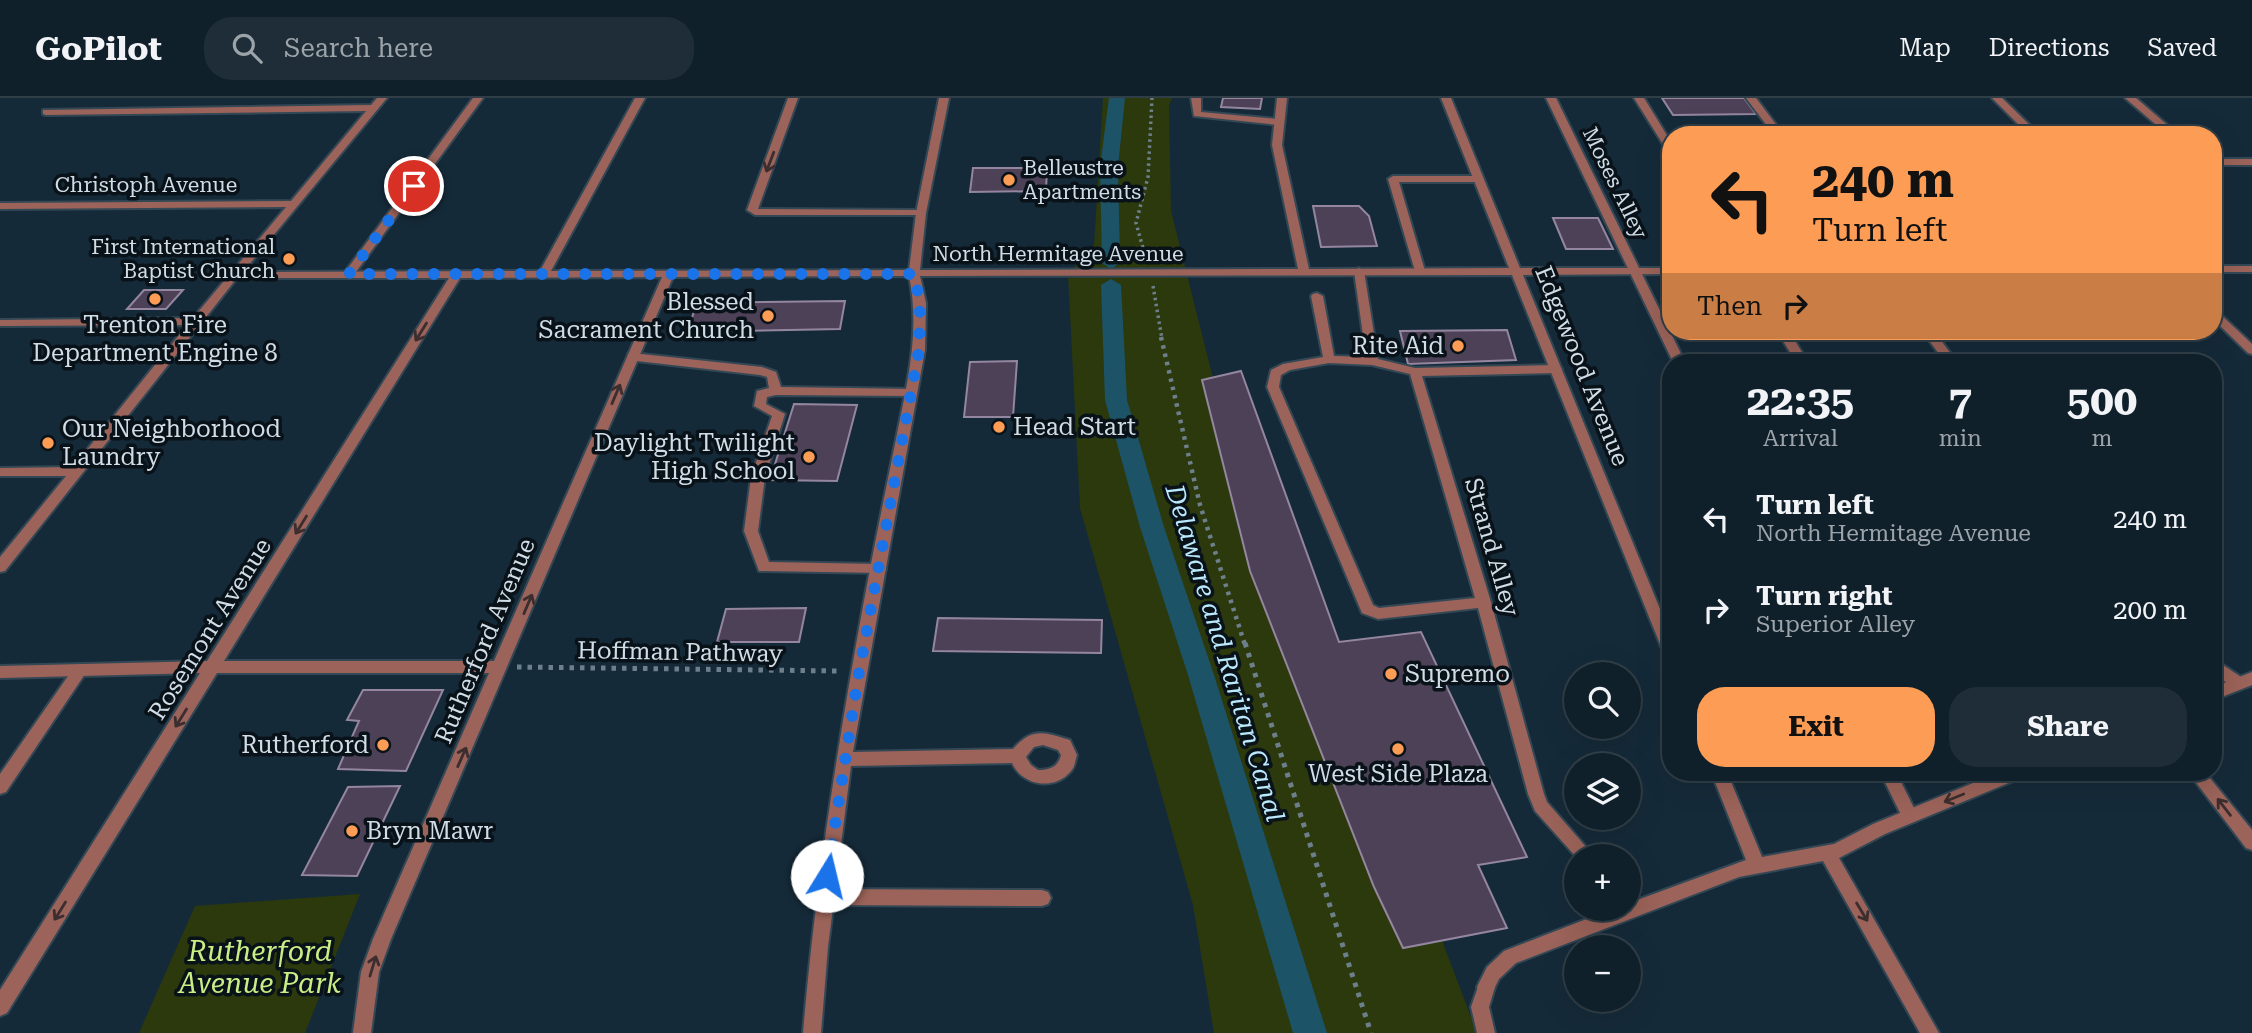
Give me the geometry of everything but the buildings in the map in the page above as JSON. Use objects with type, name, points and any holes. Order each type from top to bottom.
[{"type":"street","points":[[270,109],[280,98]]},
{"type":"street","points":[[0,567],[196,321],[382,98]]},
{"type":"street","points":[[349,274],[478,98]]},
{"type":"street","points":[[544,274],[640,98]]},
{"type":"street","points":[[793,98],[752,209],[755,212],[921,213]]},
{"type":"street","points":[[812,1033],[824,897],[859,672],[921,326],[914,274],[921,213],[944,98]]},
{"type":"street","points":[[1196,98],[1197,114],[1278,122]]},
{"type":"street","points":[[1282,98],[1277,145],[1304,271]]},
{"type":"street","name":"Edgewood Avenue","points":[[1446,98],[1662,632]]},
{"type":"street","name":"Moses Alley","points":[[1551,98],[1662,327]]},
{"type":"street","points":[[1639,98],[1662,135]]},
{"type":"street","points":[[1751,98],[1772,126]]},
{"type":"street","points":[[1997,98],[2026,126]]},
{"type":"street","points":[[2130,98],[2163,126]]},
{"type":"street","points":[[46,111],[373,108]]},
{"type":"street","points":[[2222,162],[2252,162]]},
{"type":"street","points":[[1420,271],[1393,179],[1478,179]]},
{"type":"street","name":"Christoph Avenue","points":[[0,206],[293,204]]},
{"type":"street","name":"North Hermitage Avenue","points":[[234,275],[914,274],[1095,272],[1141,268],[1662,271]]},
{"type":"street","points":[[2222,269],[2252,269]]},
{"type":"street","points":[[1359,271],[1372,361]]},
{"type":"street","name":"Rutherford Avenue","points":[[362,1033],[370,972],[382,939],[669,273]]},
{"type":"street","name":"Rosemont Avenue","points":[[0,1007],[457,274]]},
{"type":"street","points":[[1317,296],[1329,359]]},
{"type":"street","points":[[0,323],[196,321]]},
{"type":"street","points":[[2222,322],[2252,350]]},
{"type":"street","points":[[632,357],[683,365],[762,371],[772,375],[776,391]]},
{"type":"street","points":[[1484,602],[1378,614],[1367,610],[1273,387],[1275,373],[1287,367],[1329,359],[1372,361],[1415,372],[1556,369]]},
{"type":"street","name":"Strand Alley","points":[[1415,372],[1484,602],[1536,794],[1541,806],[1575,844]]},
{"type":"street","points":[[879,569],[764,567],[751,531],[758,477],[779,414],[760,406],[761,394],[776,391],[911,392]]},
{"type":"street","points":[[0,472],[77,471]]},
{"type":"street","points":[[0,672],[213,667],[501,667]]},
{"type":"street","points":[[2222,669],[2245,681]]},
{"type":"street","points":[[0,787],[80,670]]},
{"type":"street","points":[[2222,691],[2245,681]]},
{"type":"street","points":[[847,759],[1017,755]]},
{"type":"street","points":[[1723,781],[1757,865]]},
{"type":"street","points":[[1892,781],[1910,816]]},
{"type":"street","points":[[1641,903],[1757,865],[1827,853],[1995,781]]},
{"type":"street","points":[[2203,781],[2252,843]]},
{"type":"street","points":[[1827,853],[1930,1033]]},
{"type":"street","points":[[824,897],[1042,898]]},
{"type":"street","points":[[1486,1033],[1480,1007],[1493,972],[1510,957],[1596,921]]},
{"type":"path","points":[[1141,268],[1146,260],[1136,223],[1148,177],[1153,98]]},
{"type":"path","points":[[1152,282],[1157,318],[1200,505],[1371,1033]]},
{"type":"path","name":"Hoffman Pathway","points":[[501,667],[859,672]]},
{"type":"green space","points":[[1103,98],[1172,98],[1169,106],[1171,211],[1255,546],[1435,922],[1477,1033],[1214,1033],[1193,905],[1080,508],[1068,274],[1094,246]]},
{"type":"green space","name":"Rutherford Avenue Park","points":[[360,894],[305,1033],[139,1033],[195,906]]},
{"type":"waterway","name":"Delaware and Raritan Canal","points":[[1111,263],[1109,167],[1117,98]]},
{"type":"waterway","name":"Delaware and Raritan Canal","points":[[1111,285],[1116,400],[1152,527],[1201,675],[1310,1033]]},
{"type":"place","name":"Belleustre Apartments","points":[[1009,180]]},
{"type":"place","name":"First International Baptist Church","points":[[289,259]]},
{"type":"place","name":"Trenton Fire Department Engine 8","points":[[155,299]]},
{"type":"place","name":"Blessed Sacrament Church","points":[[768,316]]},
{"type":"place","name":"Rite Aid","points":[[1458,346]]},
{"type":"place","name":"Head Start","points":[[999,427]]},
{"type":"place","name":"Our Neighborhood Laundry","points":[[48,443]]},
{"type":"place","name":"Daylight Twilight High School","points":[[809,457]]},
{"type":"place","name":"Supremo","points":[[1391,674]]},
{"type":"place","name":"Rutherford","points":[[383,745]]},
{"type":"place","name":"West Side Plaza","points":[[1398,749]]},
{"type":"place","name":"Bryn Mawr","points":[[352,831]]},
{"type":"route","points":[[414,186],[349,274],[914,274],[920,303],[919,350],[859,672],[827,876]]}]
